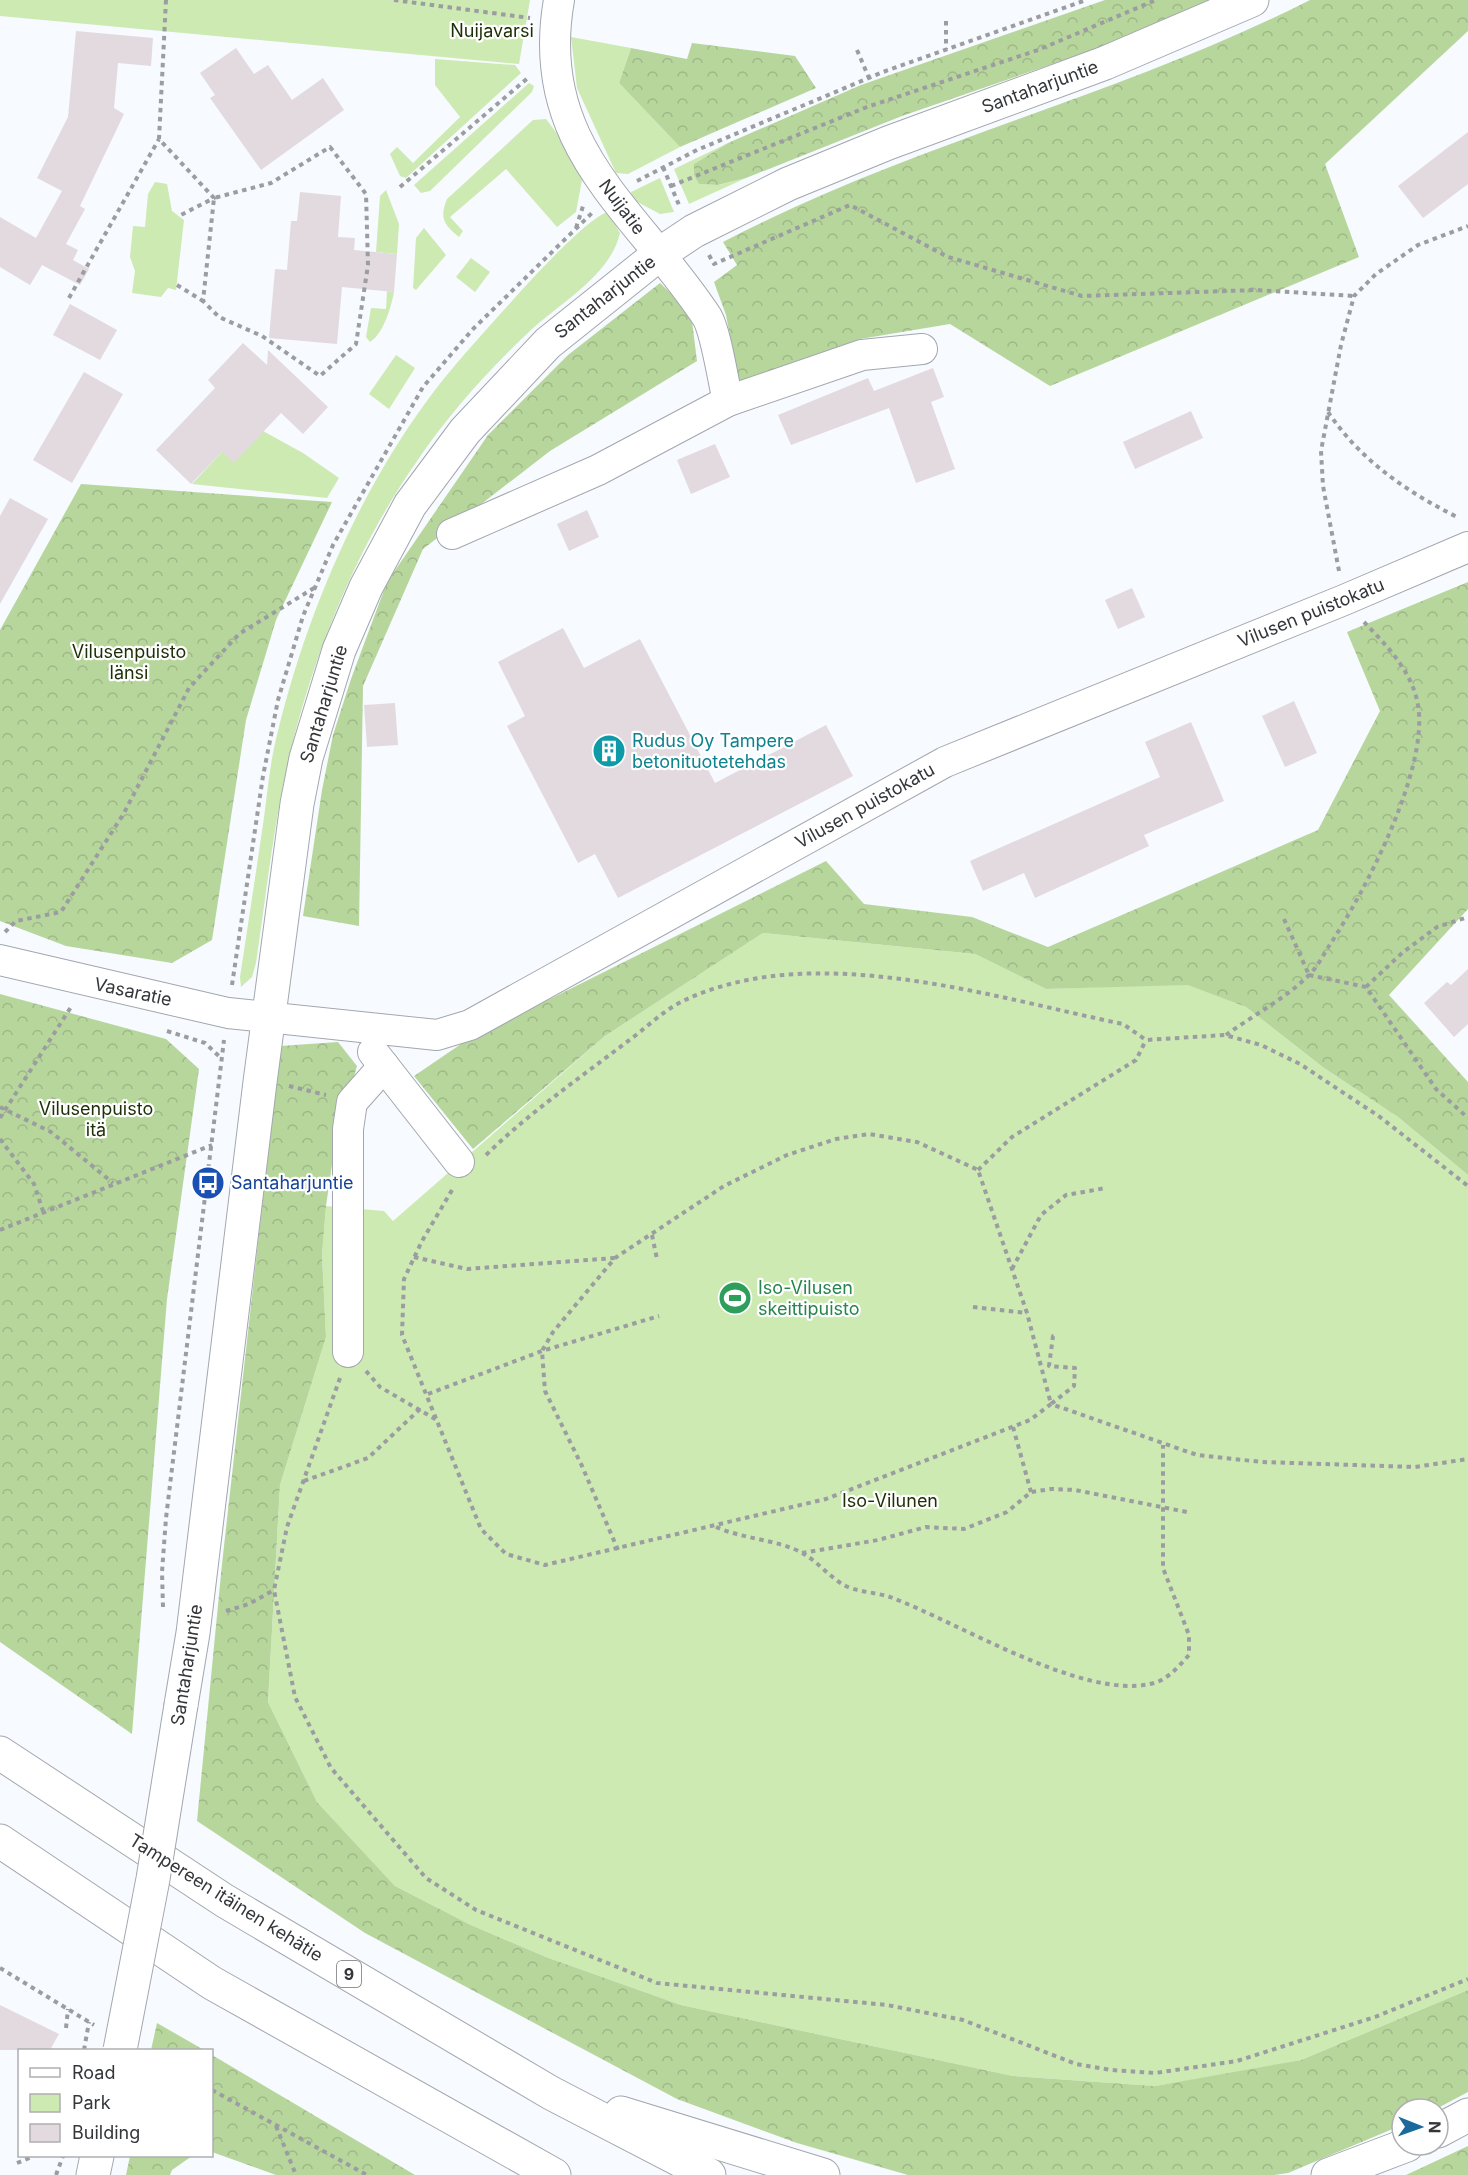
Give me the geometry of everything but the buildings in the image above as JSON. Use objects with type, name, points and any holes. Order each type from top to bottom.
[{"type":"main road","name":"Santaharjuntie","points":[[120,2049],[153,1879],[193,1633],[287,870],[306,758],[339,650],[366,587],[410,505],[465,431],[548,343],[658,255],[694,231],[788,184],[888,143],[1104,63],[1252,0]]},
{"type":"main road","name":"Tampereen itäinen kehätie","points":[[0,1753],[225,1901],[550,2092],[709,2175]]},
{"type":"main road","points":[[0,1841],[212,1983],[554,2175]]},
{"type":"main road","points":[[550,2092],[823,2175]]},
{"type":"main road","points":[[1450,2125],[1468,2115]]},
{"type":"main road","points":[[1328,2175],[1390,2151]]},
{"type":"main road","points":[[93,2175],[97,2157]]},
{"type":"street","name":"Nuijatie","points":[[557,11],[554,65],[559,93],[572,129],[589,164],[708,319],[728,401]]},
{"type":"street","points":[[452,534],[598,470],[728,401],[862,355],[922,349]]},
{"type":"street","name":"Vilusen puistokatu","points":[[268,1019],[437,1035],[470,1025],[945,762],[1344,600],[1468,547]]},
{"type":"street","name":"Vasaratie","points":[[0,960],[228,1013],[268,1019]]},
{"type":"street","points":[[355,1028],[384,1066],[472,1159]]},
{"type":"street","points":[[348,1352],[348,1129],[352,1102],[384,1066]]},
{"type":"path","points":[[69,298],[159,139],[166,0]]},
{"type":"path","points":[[394,0],[557,11]]},
{"type":"path","points":[[1065,8],[1067,0]]},
{"type":"path","points":[[164,1615],[165,1528],[228,1013],[262,776],[276,711],[303,616],[333,545],[365,486],[423,387],[473,329],[612,196],[663,167],[869,78],[1086,0]]},
{"type":"path","points":[[671,186],[867,107],[1038,50],[1156,0]]},
{"type":"path","points":[[946,21],[946,49]]},
{"type":"path","points":[[857,50],[869,78]]},
{"type":"path","points":[[400,188],[533,74],[554,65]]},
{"type":"path","points":[[159,139],[214,198],[203,301]]},
{"type":"path","points":[[177,285],[203,301],[219,317],[262,336],[320,376],[356,344],[369,265],[366,194],[330,147],[271,183],[214,198],[179,216]]},
{"type":"path","points":[[663,167],[681,210],[714,264],[850,205],[948,257],[1082,296],[1256,290],[1354,296]]},
{"type":"path","points":[[1226,1035],[1309,975],[1345,921],[1373,870],[1413,768],[1421,731],[1418,703],[1409,678],[1393,653],[1344,600],[1323,486],[1321,451],[1354,296],[1376,274],[1418,245],[1468,226]]},
{"type":"path","points":[[1328,412],[1342,434],[1392,481],[1468,523]]},
{"type":"path","points":[[0,938],[16,921],[61,912],[124,813],[189,688],[240,634],[315,588]]},
{"type":"path","points":[[1366,987],[1402,953],[1437,927],[1468,917]]},
{"type":"path","points":[[1284,919],[1309,975]]},
{"type":"path","points":[[1058,1336],[1053,1336],[1049,1366],[1075,1368],[1074,1386],[1030,1420],[826,1499],[618,1550],[545,1565],[506,1554],[482,1529],[402,1335],[404,1279],[414,1257],[472,1159],[681,1002],[731,984],[792,974],[859,974],[950,987],[1124,1024],[1146,1040],[1226,1035],[1262,1045],[1300,1064],[1380,1117],[1468,1186]]},
{"type":"path","points":[[1309,975],[1366,987],[1436,1089],[1468,1118]]},
{"type":"path","points":[[0,1118],[2,1109],[71,1007]]},
{"type":"path","points":[[978,1170],[1011,1137],[1136,1059],[1146,1040]]},
{"type":"path","points":[[286,1086],[352,1102]]},
{"type":"path","points":[[2,1109],[51,1132],[114,1183]]},
{"type":"path","points":[[618,1550],[582,1466],[545,1391],[542,1351],[553,1332],[615,1258],[724,1186],[788,1155],[836,1139],[869,1134],[917,1142],[978,1170],[1028,1313],[1051,1404]]},
{"type":"path","points":[[0,1139],[34,1184],[43,1211]]},
{"type":"path","points":[[0,1230],[212,1145]]},
{"type":"path","points":[[1012,1270],[1041,1215],[1066,1195],[1106,1188]]},
{"type":"path","points":[[652,1235],[657,1259]]},
{"type":"path","points":[[414,1257],[467,1269],[615,1258]]},
{"type":"path","points":[[973,1307],[1028,1313]]},
{"type":"path","points":[[428,1394],[542,1351],[659,1316]]},
{"type":"path","points":[[437,1420],[380,1387],[348,1352],[287,1527],[274,1590],[295,1697],[331,1768],[426,1878],[476,1910],[657,1983],[887,2005],[963,2020],[1076,2064],[1111,2070],[1155,2073],[1237,2061],[1375,2017],[1468,1978]]},
{"type":"path","points":[[1051,1404],[1197,1455],[1262,1462],[1415,1467],[1468,1459]]},
{"type":"path","points":[[303,1482],[368,1458],[420,1409]]},
{"type":"path","points":[[1013,1427],[1031,1492]]},
{"type":"path","points":[[715,1526],[732,1534],[801,1553],[817,1562],[843,1584],[890,1597],[1059,1670],[1105,1685],[1152,1684],[1169,1676],[1189,1654],[1190,1635],[1163,1568],[1163,1445]]},
{"type":"path","points":[[801,1553],[878,1540],[911,1529],[964,1529],[1007,1512],[1031,1492],[1051,1489],[1074,1490],[1187,1512]]},
{"type":"path","points":[[193,1633],[225,1611],[249,1604],[274,1590]]},
{"type":"path","points":[[0,1968],[89,2022],[84,2049]]},
{"type":"path","points":[[66,2028],[68,2009]]},
{"type":"path","points":[[213,2091],[367,2175]]},
{"type":"path","points":[[276,2125],[296,2175]]},
{"type":"path","points":[[17,2163],[32,2157]]},
{"type":"path","points":[[56,2175],[63,2157]]},
{"type":"green space","name":"Nuijavarsi","points":[[0,0],[530,0],[519,64],[0,16]]},
{"type":"green space","points":[[1105,0],[1215,0],[1119,41],[902,116],[746,178],[718,185],[699,184],[694,175],[694,164],[728,143],[861,85]]},
{"type":"green space","points":[[1310,0],[1468,0],[1468,31],[1325,164],[1359,257],[1050,386],[950,324],[860,339],[739,383],[726,315],[714,282],[737,265],[723,242],[795,207],[868,176],[1165,64],[1238,34]]},
{"type":"green space","points":[[571,37],[631,48],[619,83],[680,147],[628,174],[616,173],[577,88]]},
{"type":"green space","points":[[692,43],[795,56],[816,88],[680,147],[619,83],[631,48],[687,59]]},
{"type":"green space","points":[[435,59],[515,65],[521,73],[406,178],[400,176],[390,154],[397,147],[413,163],[460,117],[435,85]]},
{"type":"green space","points":[[529,83],[534,86],[532,92],[430,191],[421,193],[414,185]]},
{"type":"green space","points":[[546,119],[568,148],[582,180],[576,212],[557,227],[506,169],[450,217],[463,231],[459,237],[444,221],[443,211],[447,199],[533,120]]},
{"type":"green space","points":[[728,143],[694,164],[694,175],[700,184],[719,185],[746,178],[689,204],[674,169]]},
{"type":"green space","points":[[660,178],[674,212],[660,214],[632,199],[631,192]]},
{"type":"green space","points":[[155,182],[167,184],[172,211],[184,220],[176,290],[168,288],[161,297],[132,293],[135,271],[130,257],[133,226],[145,227],[148,194]]},
{"type":"green space","points":[[386,190],[399,224],[397,254],[376,252],[380,196]]},
{"type":"green space","points":[[608,212],[620,233],[615,248],[606,262],[583,287],[514,346],[454,411],[427,446],[393,498],[354,570],[323,645],[298,723],[278,812],[256,963],[252,977],[241,987],[240,977],[274,748],[300,654],[317,607],[357,515],[407,430],[454,367],[559,251],[587,225]]},
{"type":"green space","points":[[424,228],[446,255],[416,290],[413,288],[416,238]]},
{"type":"green space","points":[[471,258],[490,272],[475,292],[456,277]]},
{"type":"green space","points":[[660,283],[691,313],[697,361],[550,451],[423,549],[363,686],[359,926],[303,916],[322,790],[333,735],[387,582],[488,435],[568,355]]},
{"type":"green space","points":[[387,291],[394,292],[389,312],[383,326],[370,342],[366,337],[371,308],[386,309]]},
{"type":"green space","points":[[396,355],[415,368],[389,409],[369,394]]},
{"type":"green space","points":[[263,431],[303,453],[339,478],[327,498],[192,484],[222,452]]},
{"type":"green space","name":"Vilusenpuisto länsi","points":[[81,484],[332,502],[276,620],[246,720],[212,940],[172,963],[66,946],[0,921],[0,630]]},
{"type":"green space","points":[[1468,582],[1468,909],[1389,995],[1468,1082],[1468,1175],[1398,1117],[1324,1068],[1246,1007],[1188,985],[1046,989],[975,954],[763,933],[605,1036],[473,1149],[414,1076],[464,1042],[826,861],[864,904],[972,917],[1048,947],[1318,830],[1380,711],[1347,632]]},
{"type":"green space","name":"Iso-Vilunen","points":[[763,933],[975,954],[1046,989],[1188,984],[1246,1007],[1324,1068],[1398,1117],[1468,1175],[1468,1990],[1301,2060],[1245,2071],[1155,2086],[1013,2076],[681,2005],[546,1957],[471,1925],[395,1886],[317,1802],[268,1702],[280,1485],[326,1337],[322,1255],[326,1206],[384,1211],[393,1221],[605,1036]]},
{"type":"green space","name":"Vilusenpuisto itä","points":[[0,994],[166,1039],[199,1069],[167,1299],[132,1734],[0,1642]]},
{"type":"green space","points":[[338,1042],[357,1066],[335,1144],[326,1206],[322,1255],[326,1337],[280,1485],[268,1702],[317,1802],[395,1886],[471,1925],[546,1957],[681,2005],[1013,2076],[1155,2086],[1301,2060],[1468,1990],[1468,2092],[1450,2102],[1450,2097],[1390,2097],[1390,2130],[1288,2173],[1274,2175],[908,2175],[797,2143],[677,2099],[365,1933],[197,1821],[222,1564],[280,1046]]},
{"type":"green space","points":[[157,2023],[202,2049],[151,2049]]},
{"type":"green space","points":[[213,2056],[415,2175],[276,2175],[213,2152]]},
{"type":"green space","points":[[1468,2146],[1468,2175],[1406,2175],[1444,2157],[1450,2157],[1450,2154]]},
{"type":"green space","points":[[130,2157],[191,2157],[172,2170],[170,2175],[126,2175]]},
{"type":"place","name":"Rudus Oy Tampere betonituotetehdas","points":[[609,751]]},
{"type":"place","name":"Santaharjuntie","points":[[208,1183]]},
{"type":"place","name":"Iso-Vilusen skeittipuisto","points":[[735,1298]]}]
